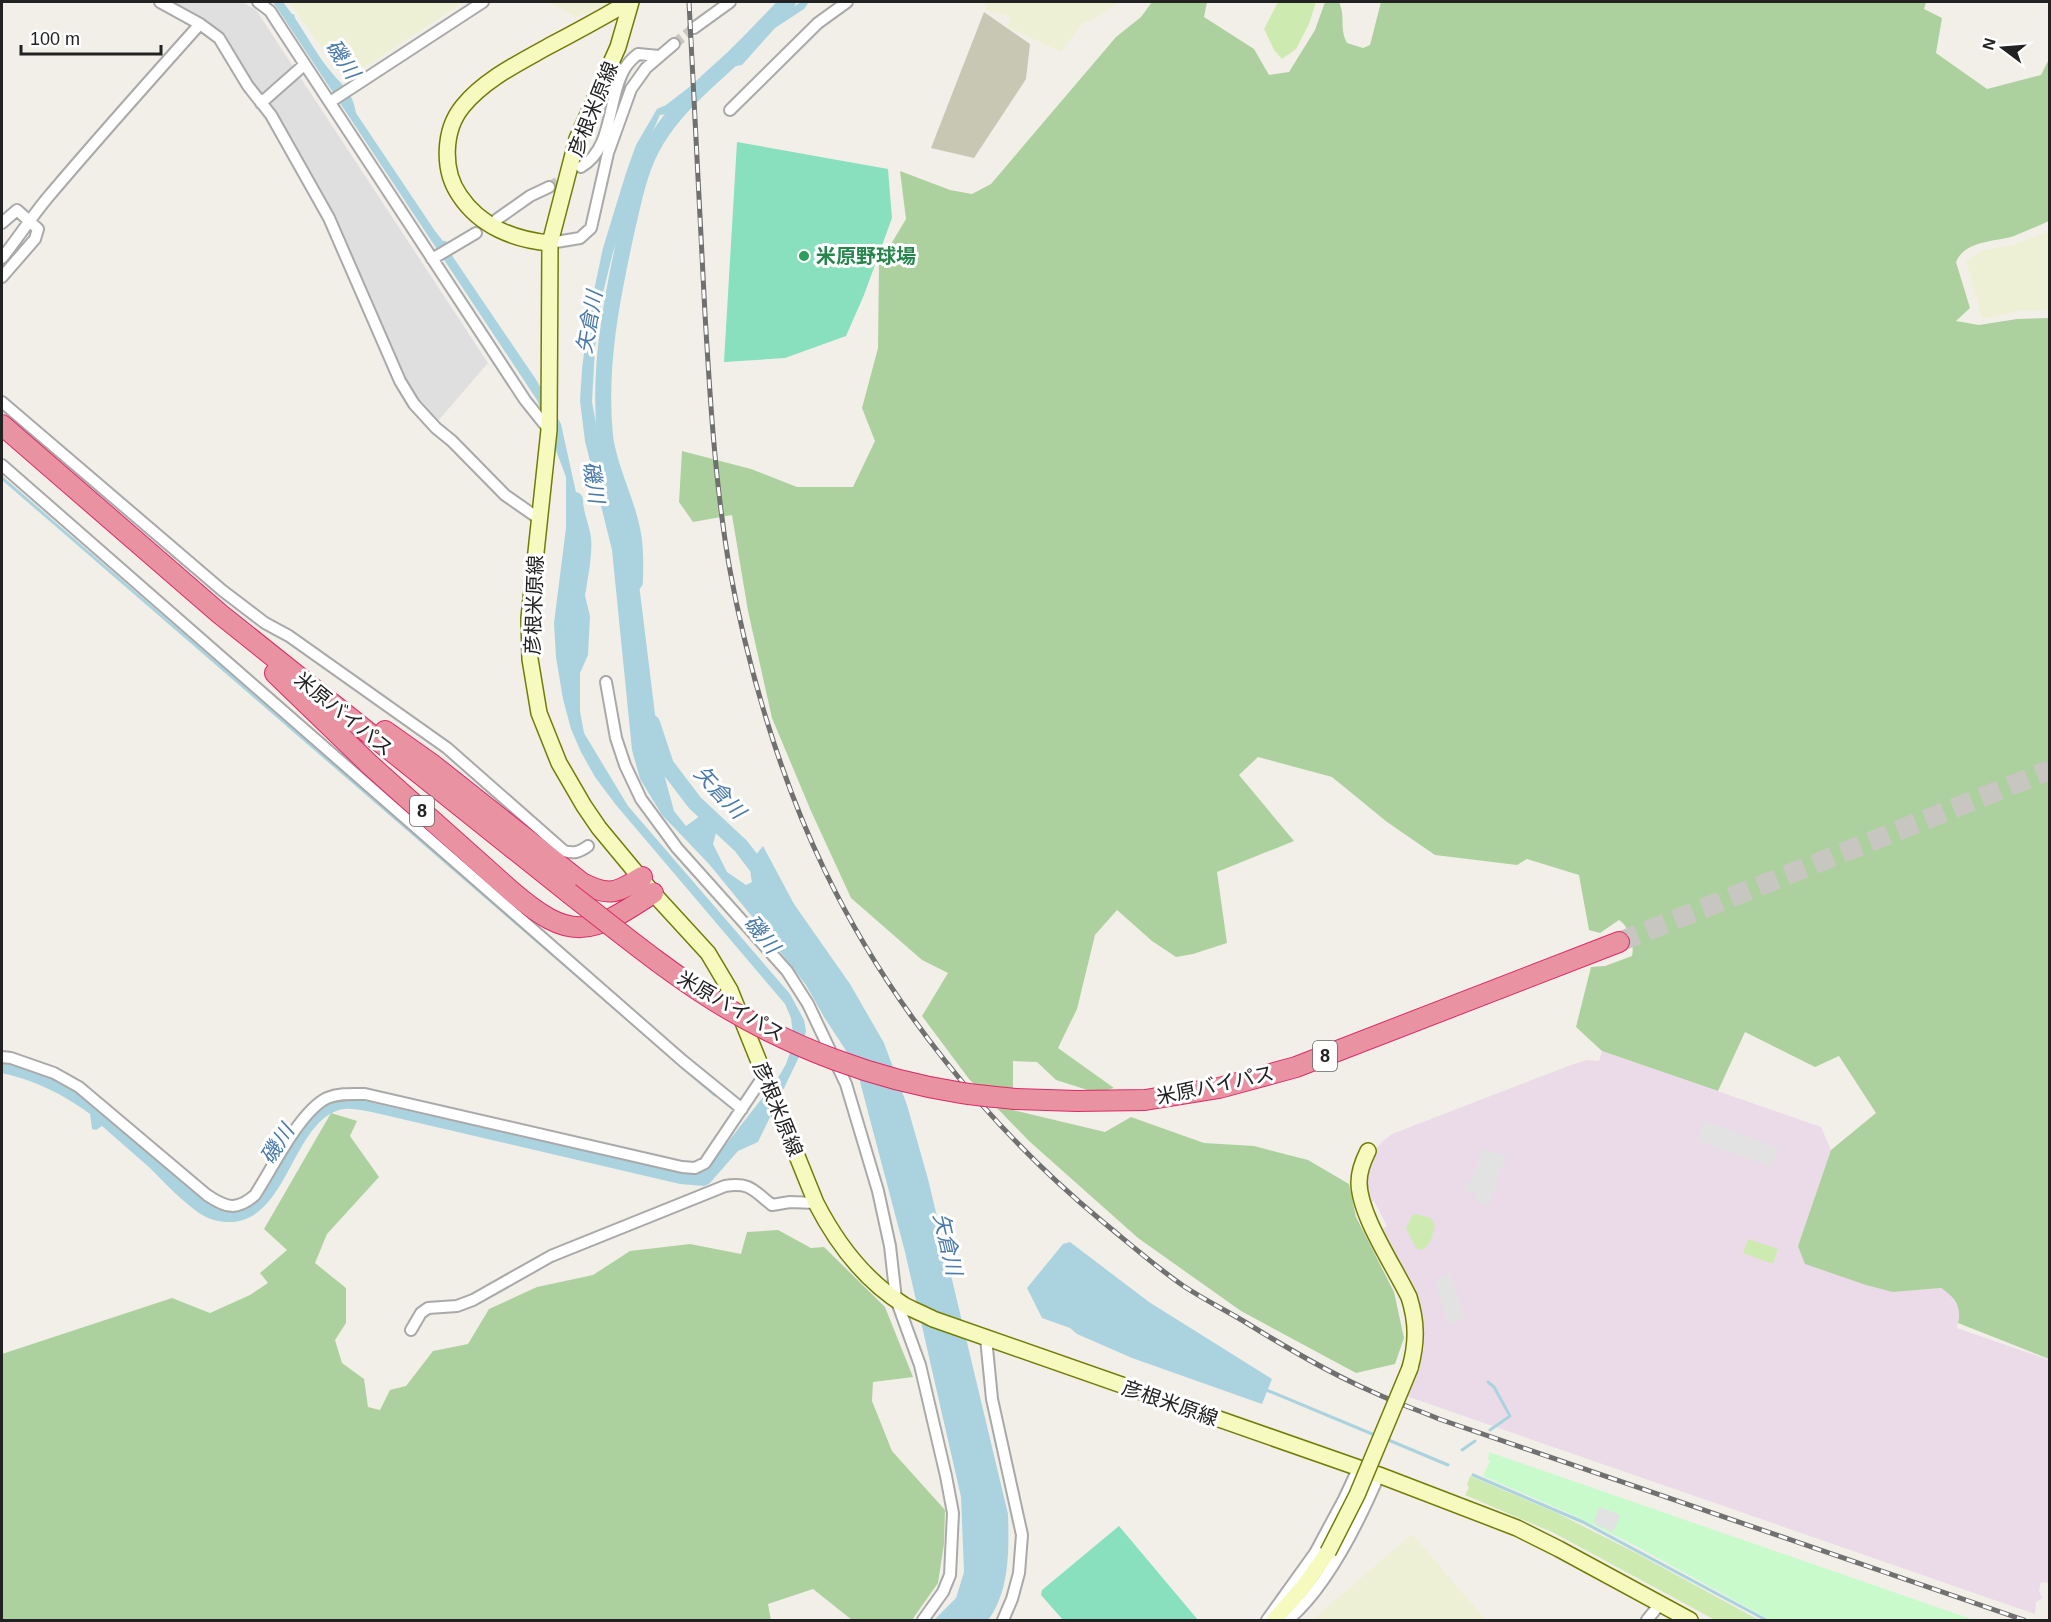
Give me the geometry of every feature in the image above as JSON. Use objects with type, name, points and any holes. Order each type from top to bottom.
[{"type":"highway","name":"米原バイパス","points":[[2,425],[220,614],[662,966],[717,1002],[771,1032],[820,1054],[873,1072],[962,1093],[1016,1099],[1145,1100],[1230,1085],[1296,1067],[1619,942]]},
{"type":"highway","name":"8","points":[[220,614],[232,630],[369,764],[510,891],[548,919],[561,925],[592,926],[617,917],[648,885]]},
{"type":"highway","name":"8","points":[[280,662],[433,765],[582,883],[595,890],[608,893],[648,885]]},
{"type":"main road","points":[[550,243],[538,242],[500,231],[469,210],[457,192],[449,173],[447,151],[451,128],[462,107],[480,89],[507,69],[630,2]]},
{"type":"main road","name":"彦根米原線","points":[[630,2],[618,47],[577,139],[550,243],[549,430],[529,618],[530,659],[539,713],[559,763],[584,806],[600,828],[688,930],[713,962],[730,990],[816,1203],[832,1235],[846,1253],[877,1284],[900,1302],[933,1319],[1378,1475],[1517,1528],[1559,1548],[1690,1620]]},
{"type":"main road","points":[[1274,1620],[1293,1600],[1328,1552],[1358,1495],[1410,1368],[1416,1332],[1409,1297],[1360,1199],[1361,1164],[1368,1151]]},
{"type":"street","points":[[160,2],[200,24],[219,38],[248,86],[271,115],[329,218],[400,381],[414,404],[505,495],[538,518]]},
{"type":"street","points":[[258,2],[270,11],[304,65],[332,100],[525,400],[549,430]]},
{"type":"street","points":[[332,100],[483,2]]},
{"type":"street","points":[[694,28],[730,2]]},
{"type":"street","points":[[730,110],[818,23],[847,2]]},
{"type":"street","points":[[2,258],[17,240],[29,220],[82,156],[200,24]]},
{"type":"street","points":[[550,243],[580,238],[591,228],[608,153],[631,89],[636,79],[674,44]]},
{"type":"street","points":[[581,167],[589,162],[599,150],[624,70],[638,54],[659,56]]},
{"type":"street","points":[[261,103],[304,65]]},
{"type":"street","points":[[496,220],[530,196],[549,186]]},
{"type":"street","points":[[2,223],[17,210],[38,229],[35,239],[2,277]]},
{"type":"street","points":[[435,258],[476,233]]},
{"type":"street","points":[[2,402],[223,591],[265,623],[289,636],[447,748],[564,850],[572,853],[580,852],[588,846]]},
{"type":"street","points":[[2,465],[674,1053],[742,1109]]},
{"type":"street","points":[[606,682],[622,756],[641,799],[677,848],[787,971],[807,1004],[846,1083],[878,1191],[900,1302],[920,1365],[953,1513],[950,1575],[943,1592],[923,1620]]},
{"type":"street","points":[[2,1057],[54,1073],[80,1087],[207,1195],[220,1204],[235,1206],[247,1202],[255,1195],[301,1122],[325,1099],[335,1096],[365,1094],[617,1153],[695,1168],[705,1163],[766,1078]]},
{"type":"street","points":[[411,1330],[420,1313],[428,1308],[457,1306],[472,1300],[551,1256],[725,1186],[739,1184],[750,1187],[772,1205],[790,1202],[816,1203]]},
{"type":"street","points":[[981,1336],[992,1399],[1022,1535],[1019,1573],[1004,1620]]},
{"type":"street","points":[[1267,1620],[1315,1553],[1358,1469]]},
{"type":"street","points":[[1288,1620],[1306,1601],[1339,1555],[1364,1508],[1378,1475]]},
{"type":"street","points":[[1647,1620],[1660,1604]]},
{"type":"shaded area","points":[[168,2],[242,2],[256,10],[488,363],[437,422],[415,399],[403,380],[329,209],[220,34]]},
{"type":"shaded area","points":[[289,2],[464,2],[345,80]]},
{"type":"shaded area","points":[[548,2],[613,2],[576,17]]},
{"type":"shaded area","points":[[985,2],[1120,2],[1082,24],[1061,52],[1008,27],[1009,16],[986,10]]},
{"type":"shaded area","points":[[984,12],[1030,44],[1026,79],[974,158],[931,148]]},
{"type":"shaded area","points":[[2049,231],[2049,310],[2019,311],[1982,319],[1966,261],[1984,250],[2013,245]]},
{"type":"shaded area","points":[[1602,1051],[1821,1127],[1831,1150],[1798,1246],[1893,1292],[1941,1288],[1949,1293],[1960,1309],[1957,1328],[2049,1360],[2049,1583],[2041,1582],[2039,1591],[2042,1598],[2036,1602],[2035,1614],[1406,1396],[1424,1348],[1422,1312],[1409,1279],[1382,1229],[1387,1226],[1374,1201],[1371,1202],[1367,1178],[1374,1156],[1371,1154],[1392,1134],[1571,1065],[1587,1060],[1599,1061]]},
{"type":"shaded area","points":[[1704,1121],[1778,1148],[1772,1167],[1697,1141]]},
{"type":"shaded area","points":[[1483,1149],[1506,1156],[1489,1206],[1475,1202],[1477,1194],[1464,1190],[1467,1182],[1470,1183]]},
{"type":"shaded area","points":[[1450,1273],[1465,1318],[1449,1325],[1435,1282],[1436,1279]]},
{"type":"shaded area","points":[[1599,1507],[1620,1515],[1613,1532],[1596,1525],[1594,1521]]},
{"type":"shaded area","points":[[1412,1534],[1486,1620],[1312,1620]]},
{"type":"green space","points":[[1152,2],[1207,2],[1204,17],[1254,49],[1269,75],[1289,72],[1315,30],[1325,2],[1339,2],[1343,33],[1347,43],[1363,48],[1370,45],[1381,2],[1926,2],[1924,9],[1942,18],[1936,53],[1987,89],[2041,75],[2049,59],[2049,221],[2014,236],[1966,249],[1960,255],[1956,262],[1970,308],[1956,321],[1979,325],[2017,319],[2049,318],[2049,1359],[1958,1323],[1958,1307],[1950,1295],[1941,1288],[1893,1292],[1805,1264],[1798,1246],[1831,1150],[1876,1113],[1839,1056],[1815,1067],[1745,1032],[1718,1091],[1602,1051],[1576,1027],[1591,967],[1605,966],[1632,956],[1633,947],[1628,931],[1619,920],[1600,933],[1589,930],[1579,875],[1527,859],[1517,865],[1435,855],[1387,822],[1332,777],[1258,757],[1239,775],[1294,841],[1217,872],[1227,943],[1176,957],[1152,941],[1117,910],[1095,935],[1077,1009],[1058,1048],[1114,1088],[1097,1093],[1056,1080],[1037,1062],[1013,1061],[1013,1110],[1105,1132],[1131,1117],[1204,1143],[1254,1146],[1308,1160],[1349,1184],[1356,1217],[1394,1292],[1404,1338],[1395,1364],[1356,1373],[1241,1311],[1138,1238],[1029,1141],[969,1079],[922,1016],[948,973],[922,960],[851,898],[772,718],[748,611],[732,515],[693,522],[679,502],[682,451],[751,469],[797,487],[853,487],[875,441],[862,408],[878,348],[879,264],[906,219],[900,171],[950,190],[972,194],[991,184],[1116,37],[1141,17]]},
{"type":"green space","points":[[1278,2],[1316,2],[1309,24],[1296,49],[1282,59],[1274,50],[1264,29]]},
{"type":"green space","name":"米原野球場","points":[[737,142],[888,169],[892,218],[864,295],[846,336],[785,358],[724,362]]},
{"type":"green space","points":[[331,1113],[357,1121],[350,1136],[379,1177],[327,1234],[315,1263],[346,1288],[346,1323],[335,1340],[342,1363],[364,1379],[368,1407],[380,1410],[390,1390],[406,1386],[433,1351],[468,1344],[489,1309],[537,1287],[593,1275],[630,1251],[690,1244],[741,1254],[747,1232],[778,1230],[811,1248],[824,1247],[885,1307],[913,1377],[873,1382],[872,1401],[892,1451],[945,1510],[944,1544],[938,1583],[912,1620],[852,1620],[813,1589],[768,1604],[771,1620],[2,1620],[2,1354],[172,1298],[210,1313],[250,1295],[268,1283],[260,1273],[287,1250],[264,1229]]},
{"type":"green space","points":[[1416,1214],[1431,1218],[1435,1226],[1429,1243],[1421,1250],[1416,1248],[1406,1229],[1411,1217]]},
{"type":"green space","points":[[1748,1239],[1778,1249],[1773,1264],[1743,1253]]},
{"type":"green space","points":[[1489,1452],[1974,1620],[1770,1620],[1636,1546],[1573,1515],[1483,1476],[1490,1461],[1488,1460]]},
{"type":"green space","points":[[1470,1476],[1557,1513],[1759,1620],[1715,1620],[1554,1533],[1465,1495],[1469,1487],[1467,1485]]},
{"type":"green space","points":[[1119,1526],[1198,1620],[1063,1620],[1041,1595],[1042,1590]]},
{"type":"water","points":[[273,2],[283,2],[294,14],[322,60],[347,91],[353,100],[356,113],[435,231],[443,241],[446,241],[453,257],[537,381],[561,424],[577,497],[581,579],[590,616],[588,655],[580,673],[580,711],[584,733],[628,806],[790,994],[804,1020],[806,1031],[799,1057],[758,1142],[738,1151],[709,1184],[704,1186],[680,1184],[376,1113],[344,1109],[325,1117],[311,1133],[273,1196],[258,1212],[239,1221],[214,1220],[189,1205],[102,1126],[96,1130],[92,1129],[90,1114],[80,1107],[37,1084],[2,1073],[2,1062],[20,1065],[47,1075],[75,1091],[209,1204],[222,1210],[234,1211],[246,1208],[258,1200],[296,1136],[313,1114],[322,1107],[342,1101],[364,1101],[686,1173],[702,1171],[709,1166],[778,1078],[791,1050],[793,1034],[791,1018],[785,1004],[616,805],[595,777],[571,729],[556,657],[554,623],[566,528],[566,477],[537,400]]},
{"type":"water","points":[[801,2],[809,2],[804,9],[775,28],[742,65],[731,67],[721,76],[710,80],[673,113],[660,115],[645,148],[627,201],[624,221],[613,252],[602,297],[595,347],[592,402],[601,451],[629,530],[639,584],[661,763],[674,811],[686,826],[700,816],[717,814],[723,824],[716,833],[713,844],[727,872],[746,885],[752,882],[752,862],[763,846],[794,904],[850,984],[884,1043],[907,1105],[928,1179],[1008,1514],[1007,1569],[1001,1596],[988,1620],[934,1620],[956,1598],[964,1572],[961,1497],[905,1252],[858,1069],[806,985],[709,864],[662,815],[640,779],[632,750],[612,550],[585,441],[580,401],[589,314],[603,248],[636,145],[657,109],[666,105],[727,58],[740,54],[770,22]]},
{"type":"water","points":[[1070,1242],[1149,1302],[1272,1379],[1262,1404],[1132,1358],[1077,1334],[1070,1328],[1042,1318],[1027,1288],[1063,1244]]},
{"type":"waterway","name":"矢倉川","points":[[635,582],[632,528],[607,449],[603,410],[608,332],[616,280],[635,194],[651,149],[665,127],[692,95],[788,2]]},
{"type":"waterway","points":[[2,478],[664,1051]]},
{"type":"waterway","name":"磯川","points":[[575,500],[583,544],[578,590]]},
{"type":"waterway","name":"矢倉川","points":[[652,723],[666,765],[695,803],[741,846],[766,879]]},
{"type":"waterway","points":[[682,1067],[715,1095]]},
{"type":"waterway","points":[[1488,1382],[1494,1387],[1510,1416],[1490,1430]]},
{"type":"waterway","points":[[1264,1389],[1377,1436]]},
{"type":"waterway","points":[[1386,1439],[1448,1465]]},
{"type":"waterway","points":[[1462,1450],[1475,1441]]},
{"type":"waterway","points":[[1473,1475],[1583,1522],[1766,1620]]},
{"type":"tunnel","points":[[674,44],[694,28]]},
{"type":"tunnel","points":[[549,187],[571,173]]},
{"type":"tunnel","points":[[1619,942],[2050,770]]},
{"type":"railway","points":[[689,2],[705,314],[714,440],[729,565],[745,642],[780,760],[825,871],[880,969],[911,1016],[946,1062],[1021,1147],[1061,1186],[1144,1256],[1192,1292],[1325,1369],[1383,1397],[1439,1419],[2024,1620]]},
{"type":"place","name":"米原野球場","points":[[804,256]]}]
